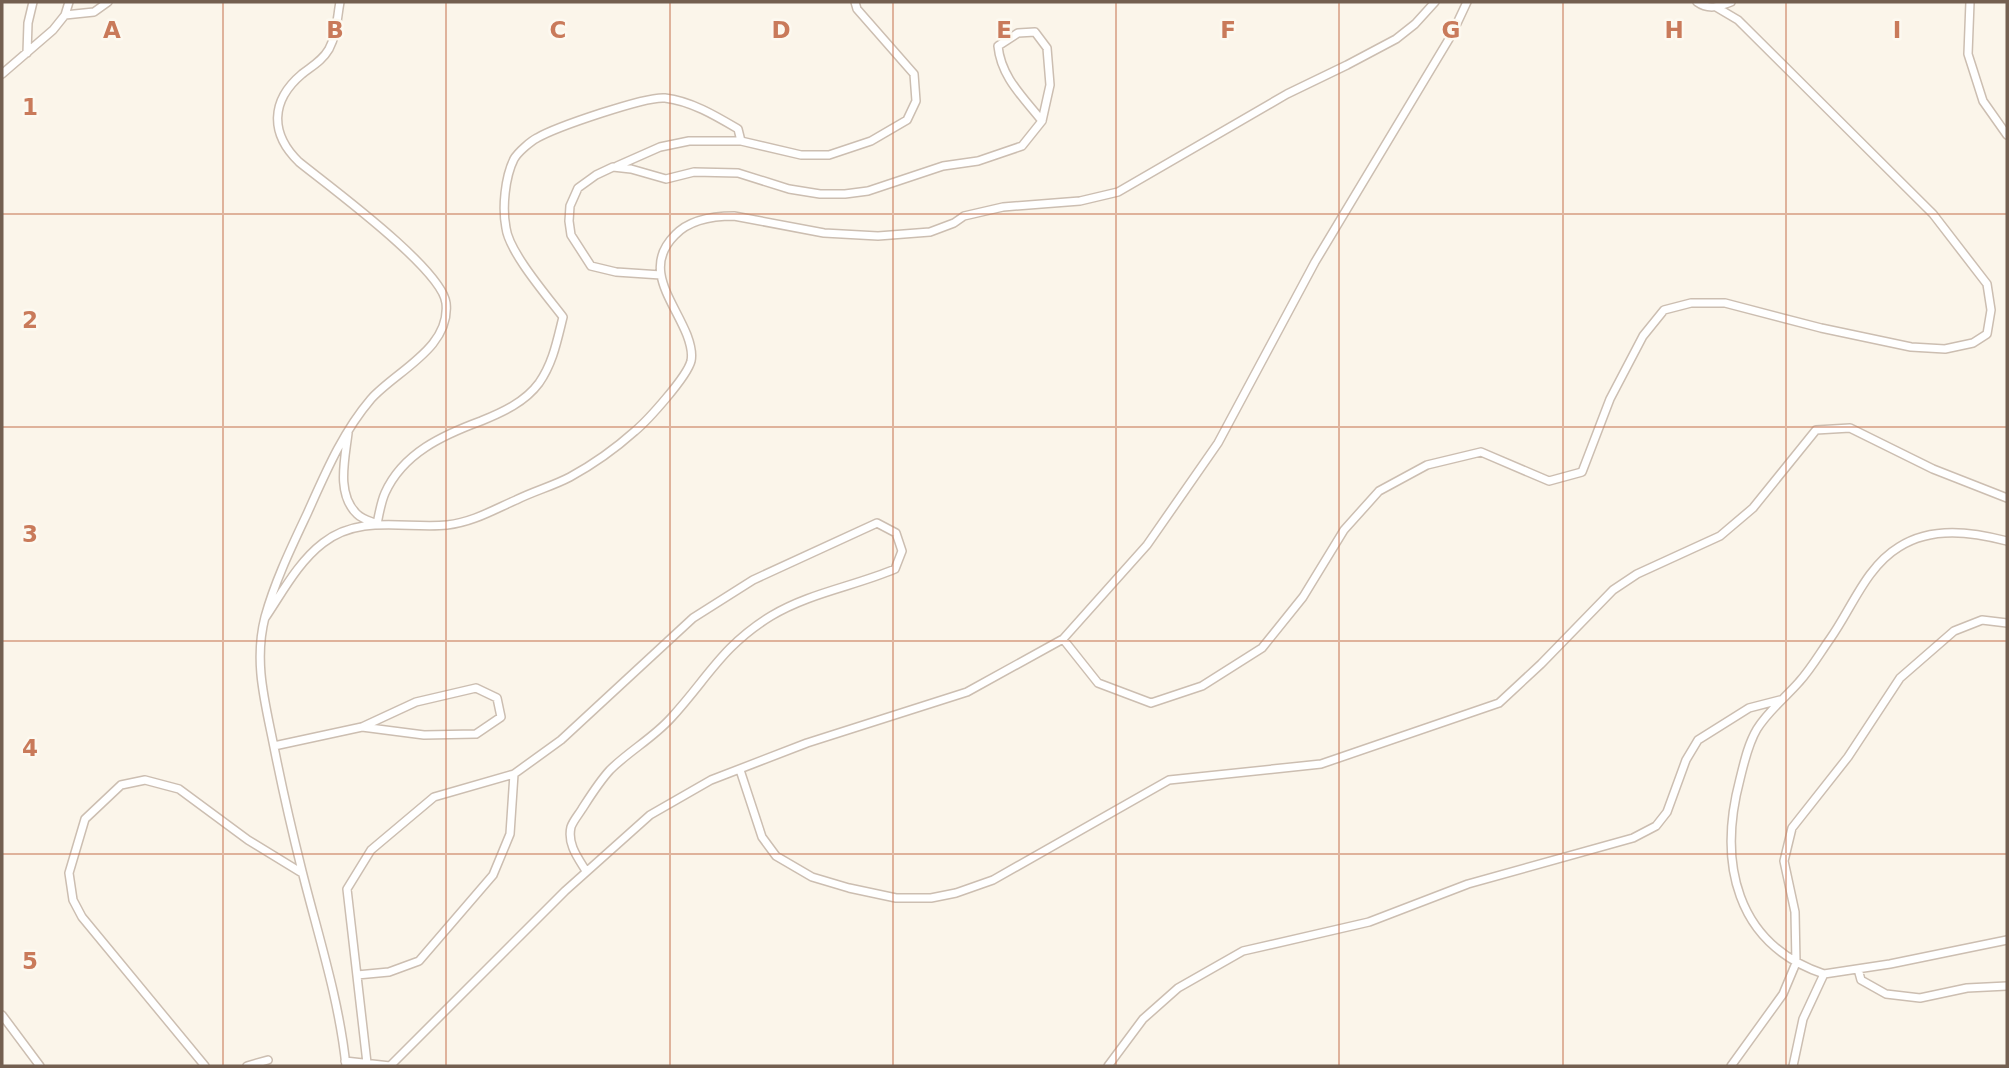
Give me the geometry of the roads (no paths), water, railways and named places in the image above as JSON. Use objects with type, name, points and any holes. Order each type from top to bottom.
[{"type":"lane","points":[[27,52],[28,23],[33,2]]},
{"type":"lane","points":[[2,74],[53,30],[65,15],[69,2]]},
{"type":"lane","points":[[65,15],[94,12],[108,2]]},
{"type":"lane","points":[[340,2],[335,36],[328,51],[319,63],[289,86],[282,99],[278,111],[281,138],[287,150],[299,162],[408,252],[432,276],[443,292],[446,315],[435,341],[372,398],[338,447],[278,577],[265,618],[259,673],[302,873],[328,971],[342,1035],[345,1063],[390,1066],[586,871],[650,815],[711,780],[807,743],[967,692],[1063,639],[1147,545],[1218,443],[1315,262],[1452,34],[1467,2]]},
{"type":"lane","points":[[661,275],[616,272],[591,266],[571,235],[570,206],[578,188],[613,167],[660,147],[679,143],[741,141],[801,155],[829,155],[871,141],[907,120],[916,101],[914,74],[865,19],[855,2]]},
{"type":"lane","points":[[265,618],[294,573],[323,542],[341,533],[377,524],[448,525],[480,518],[569,477],[636,431],[679,382],[691,360],[689,342],[664,288],[658,265],[661,253],[676,234],[695,221],[722,216],[780,223],[824,233],[878,236],[930,232],[964,216],[1003,207],[1080,201],[1118,192],[1287,94],[1396,39],[1416,24],[1435,2]]},
{"type":"lane","points":[[1697,2],[1703,6],[1716,7],[1731,2]]},
{"type":"lane","points":[[1970,2],[1968,54],[1983,101],[2007,135]]},
{"type":"lane","points":[[1063,639],[1098,683],[1151,703],[1202,686],[1262,648],[1303,597],[1344,530],[1379,491],[1427,465],[1481,452],[1549,481],[1582,472],[1610,398],[1643,336],[1664,310],[1691,303],[1725,303],[1821,328],[1911,347],[1973,344],[1987,334],[1992,310],[1987,284],[1933,214],[1738,20],[1716,7]]},
{"type":"lane","points":[[613,167],[666,178],[694,172],[738,173],[789,189],[845,194],[868,191],[943,166],[978,161],[1022,146],[1042,121],[1049,85],[1047,48],[1035,32],[1018,33],[998,46],[999,63],[1042,121]]},
{"type":"lane","points":[[377,524],[385,493],[405,463],[432,442],[507,411],[525,398],[539,383],[554,355],[563,317],[515,251],[506,231],[504,211],[515,158],[537,138],[622,107],[662,98],[686,103],[726,121],[738,129],[741,141]]},
{"type":"lane","points":[[740,770],[762,837],[776,856],[812,877],[895,898],[931,898],[956,893],[993,880],[1169,780],[1321,764],[1499,703],[1613,590],[1637,574],[1720,536],[1753,508],[1816,430],[1850,428],[1933,469],[2007,498]]},
{"type":"lane","points":[[348,431],[343,484],[348,503],[358,516],[377,524]]},
{"type":"lane","points":[[367,1063],[347,889],[371,850],[434,797],[514,774],[561,740],[693,618],[753,580],[877,523],[896,533],[902,551],[895,569],[870,580],[831,590],[773,615],[740,637],[672,717],[651,738],[612,769],[594,789],[571,828],[572,849],[586,871]]},
{"type":"lane","points":[[2007,541],[1980,534],[1941,533],[1920,537],[1901,545],[1873,571],[1820,654],[1756,730],[1746,754],[1735,796],[1730,839],[1732,871],[1741,900],[1751,919],[1766,940],[1796,963],[1824,974],[2007,940]]},
{"type":"lane","points":[[1731,1066],[1783,994],[1796,963],[1795,912],[1784,861],[1792,828],[1848,757],[1900,678],[1954,631],[1982,620],[2007,623]]},
{"type":"lane","points":[[274,746],[362,727],[416,702],[476,688],[497,698],[501,718],[476,734],[424,734],[362,727]]},
{"type":"lane","points":[[1108,1066],[1143,1019],[1178,988],[1242,951],[1369,922],[1468,884],[1633,838],[1656,826],[1667,812],[1686,760],[1698,740],[1749,708],[1780,700]]},
{"type":"lane","points":[[357,975],[389,972],[419,961],[494,875],[510,834],[514,774]]},
{"type":"lane","points":[[205,1066],[82,917],[73,900],[69,873],[85,819],[121,785],[145,780],[179,789],[248,840],[302,873]]},
{"type":"lane","points":[[1858,969],[1861,980],[1886,994],[1920,998],[1967,988],[2007,986]]},
{"type":"lane","points":[[1793,1066],[1802,1019],[1824,974]]},
{"type":"lane","points":[[2,1015],[40,1066]]},
{"type":"lane","points":[[247,1066],[268,1060]]}]
